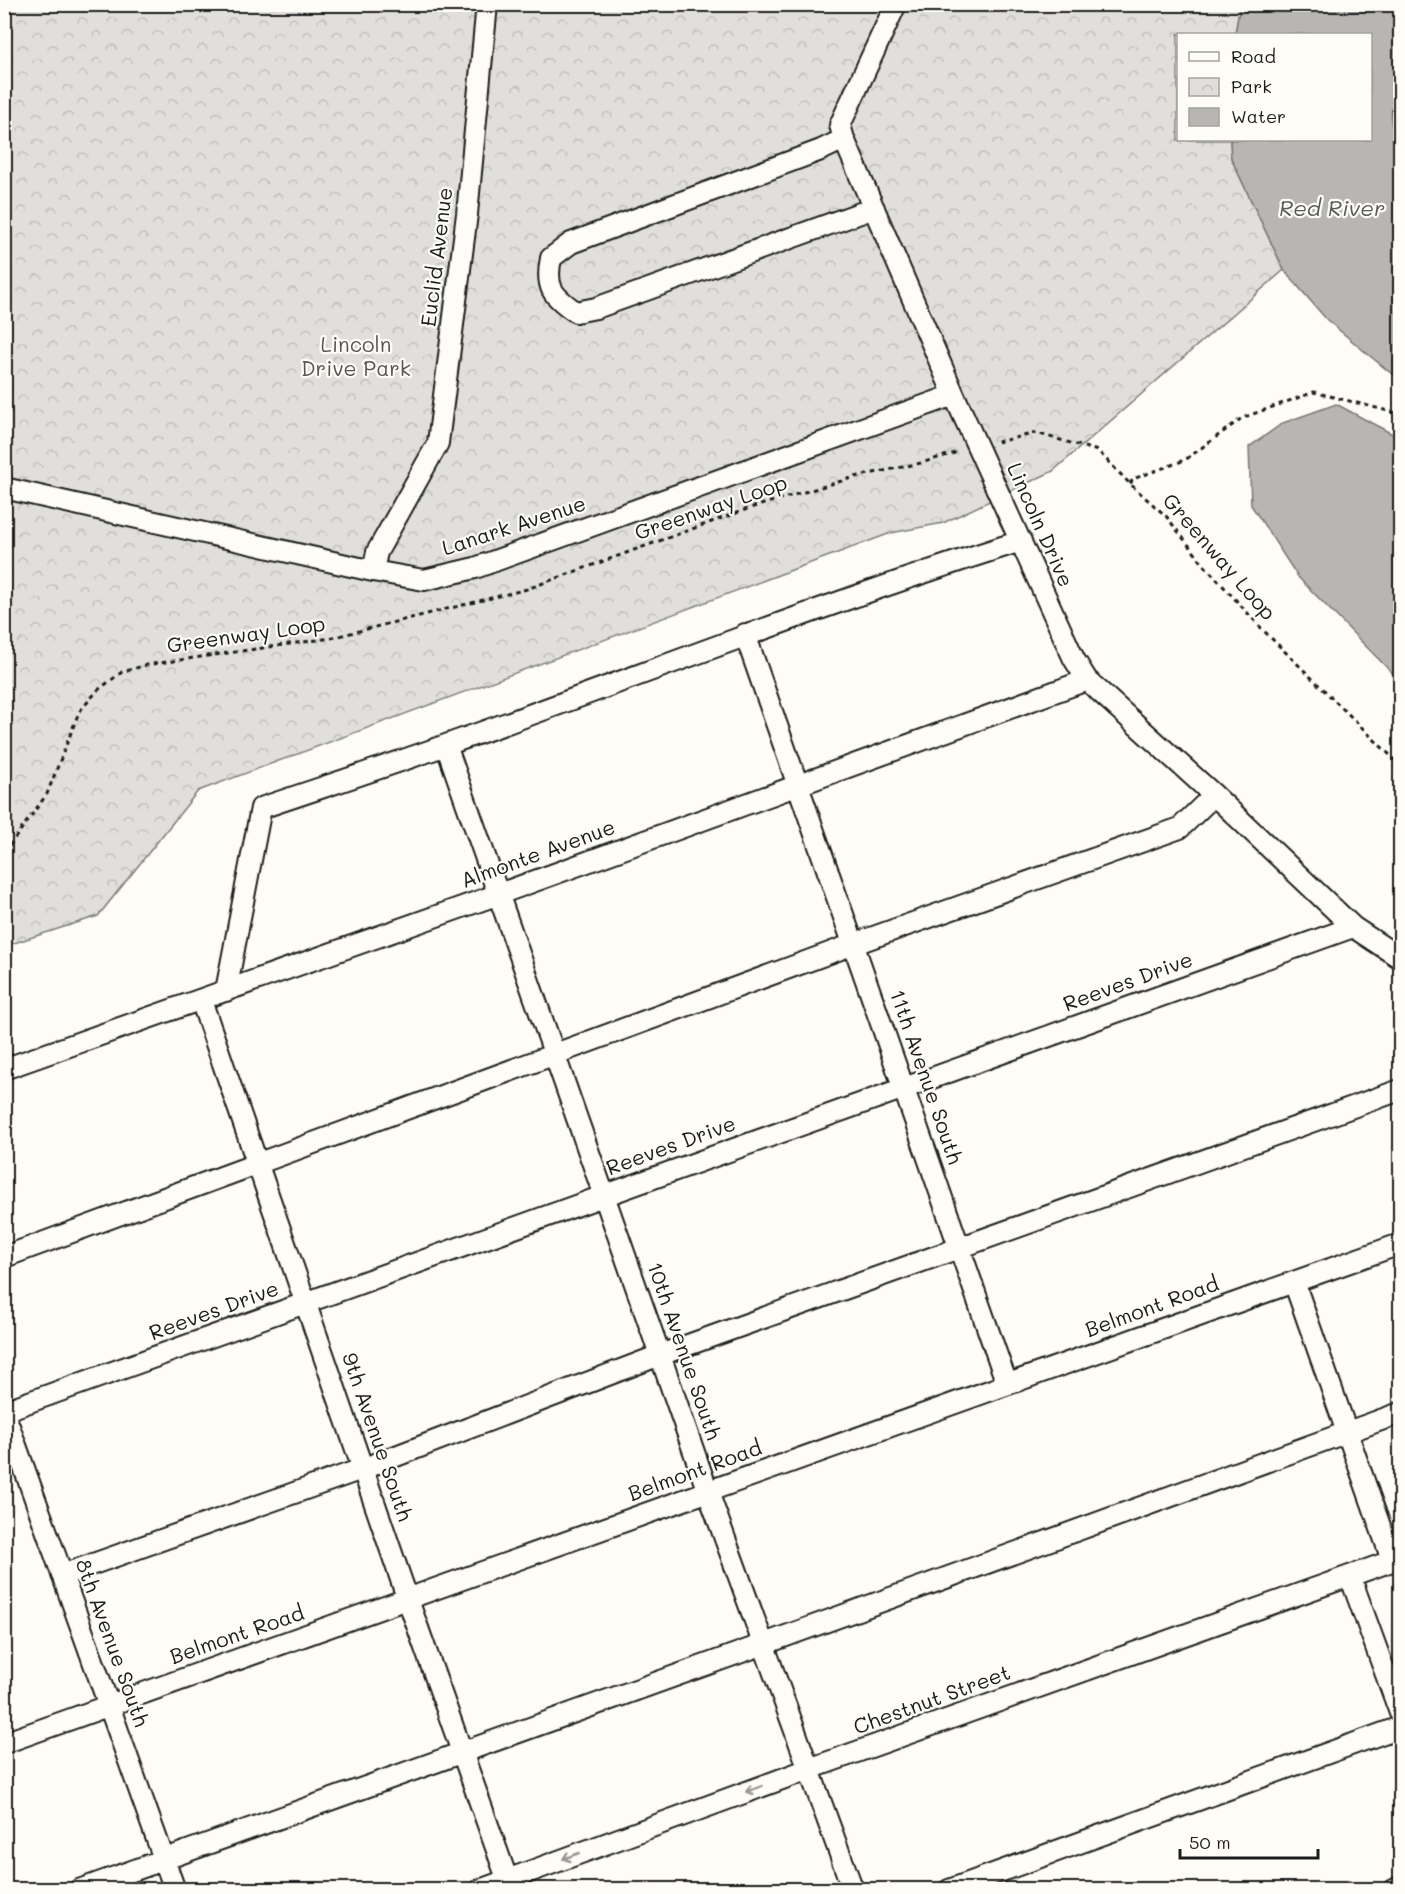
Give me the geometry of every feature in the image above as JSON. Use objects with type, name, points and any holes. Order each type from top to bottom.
[{"type":"street","name":"Euclid Avenue","points":[[373,571],[377,552],[438,443],[467,214],[487,4]]},
{"type":"street","name":"Lincoln Drive","points":[[896,4],[840,124],[844,139],[954,395],[1074,659],[1087,680],[1214,795],[1353,927],[1401,958]]},
{"type":"street","points":[[844,139],[821,150],[571,243],[551,258],[547,277],[559,300],[576,312],[586,310],[874,208]]},
{"type":"street","name":"Lanark Avenue","points":[[4,488],[373,571],[424,580],[476,568],[954,395]]},
{"type":"street","points":[[226,991],[261,808],[446,745],[745,634],[924,571],[1021,541]]},
{"type":"street","name":"11th Avenue South","points":[[745,634],[1007,1384]]},
{"type":"street","name":"Almonte Avenue","points":[[4,1069],[499,894],[1087,680]]},
{"type":"street","name":"10th Avenue South","points":[[446,745],[708,1492],[853,1890]]},
{"type":"street","points":[[4,1257],[854,944],[1180,828],[1214,795]]},
{"type":"street","name":"Reeves Drive","points":[[4,1411],[1353,927]]},
{"type":"street","name":"9th Avenue South","points":[[201,1000],[362,1469],[509,1885]]},
{"type":"street","points":[[62,1575],[362,1469],[660,1355],[1401,1090]]},
{"type":"street","name":"Belmont Road","points":[[4,1743],[1401,1244]]},
{"type":"street","points":[[1294,1282],[1348,1434],[1396,1559]]},
{"type":"street","name":"8th Avenue South","points":[[4,1411],[175,1890]]},
{"type":"street","points":[[79,1890],[1401,1413]]},
{"type":"street","name":"Chestnut Street","points":[[480,1890],[509,1885],[809,1769],[1396,1559]]},
{"type":"street","points":[[1350,1576],[1401,1713]]},
{"type":"street","points":[[949,1890],[1401,1727]]},
{"type":"street","points":[[1394,1890],[1401,1887]]},
{"type":"path","points":[[1130,484],[1133,479],[1185,460],[1242,418],[1314,392],[1401,414]]},
{"type":"path","name":"Greenway Loop","points":[[4,853],[47,794],[79,712],[98,690],[122,672],[146,665],[331,638],[527,590],[750,508],[855,477],[921,463],[977,446],[1036,433],[1098,451],[1166,516],[1205,566],[1263,630],[1401,765]]},
{"type":"green space","name":"Lincoln Drive Park","points":[[5,5],[1240,5],[1235,33],[1177,33],[1177,141],[1230,141],[1231,158],[1284,270],[1053,471],[943,523],[891,533],[198,791],[98,916],[5,946]]},
{"type":"water","name":"Red River","points":[[1240,5],[1400,5],[1399,61],[1394,78],[1391,120],[1400,160],[1400,378],[1388,371],[1327,320],[1284,270],[1231,158],[1230,141],[1372,141],[1372,33],[1235,33]]},
{"type":"water","points":[[1336,404],[1400,438],[1400,681],[1298,577],[1251,505],[1249,447],[1283,423]]}]
